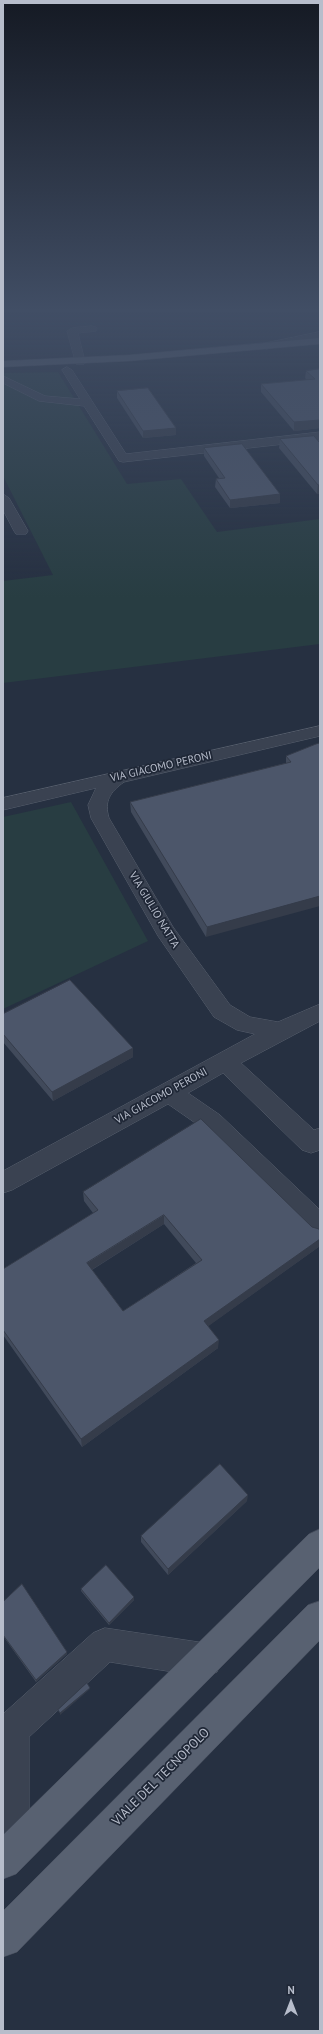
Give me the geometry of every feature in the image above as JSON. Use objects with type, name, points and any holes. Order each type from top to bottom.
[{"type":"main road","points":[[7,1857],[320,1545]]},
{"type":"main road","name":"VIALE DEL TECNOPOLO","points":[[3,1938],[61,1877],[320,1617]]},
{"type":"street","points":[[90,408],[123,458],[320,436]]},
{"type":"street","points":[[3,498],[21,531]]},
{"type":"street","name":"VIA GIACOMO PERONI","points":[[3,804],[320,731]]},
{"type":"street","name":"VIA GIULIO NATTA","points":[[120,776],[107,785],[100,794],[97,804],[98,814],[164,932],[222,1011],[245,1024],[280,1031]]},
{"type":"street","name":"VIA GIACOMO PERONI","points":[[3,1183],[280,1031],[320,1012]]},
{"type":"street","points":[[225,1061],[311,1143],[320,1138]]},
{"type":"street","points":[[169,1092],[212,1122],[320,1227]]},
{"type":"street","points":[[7,1857],[12,1730],[105,1645],[205,1660]]},
{"type":"green space","points":[[3,408],[80,408],[127,484],[181,479],[217,532],[320,519],[320,644],[3,683],[3,581],[53,575],[3,476]]},
{"type":"green space","points":[[71,802],[148,941],[3,1009],[3,817]]},
{"type":"building","points":[[128,408],[162,408],[176,428],[143,431]]},
{"type":"building","points":[[282,408],[320,408],[320,420],[294,422]]},
{"type":"building","points":[[314,436],[320,443],[320,485],[318,485],[280,439]]},
{"type":"building","points":[[242,444],[280,494],[230,500],[216,479],[225,478],[204,448]]},
{"type":"building","points":[[320,743],[320,896],[207,927],[130,802],[291,762],[286,756]]},
{"type":"building","points":[[70,980],[133,1048],[52,1092],[3,1034],[3,1014]]},
{"type":"building","points":[[201,1119],[312,1227],[319,1229],[320,1239],[204,1321],[219,1340],[81,1439],[3,1330],[3,1269],[98,1210],[83,1192]],"holes":[[[164,1215],[202,1260],[123,1311],[87,1263]]]},
{"type":"building","points":[[220,1464],[248,1495],[168,1569],[141,1536]]},
{"type":"building","points":[[106,1565],[134,1597],[109,1623],[81,1589]]},
{"type":"building","points":[[22,1584],[67,1652],[36,1680],[3,1635],[3,1602]]},
{"type":"building","points":[[87,1683],[90,1688],[60,1713],[58,1710]]}]
